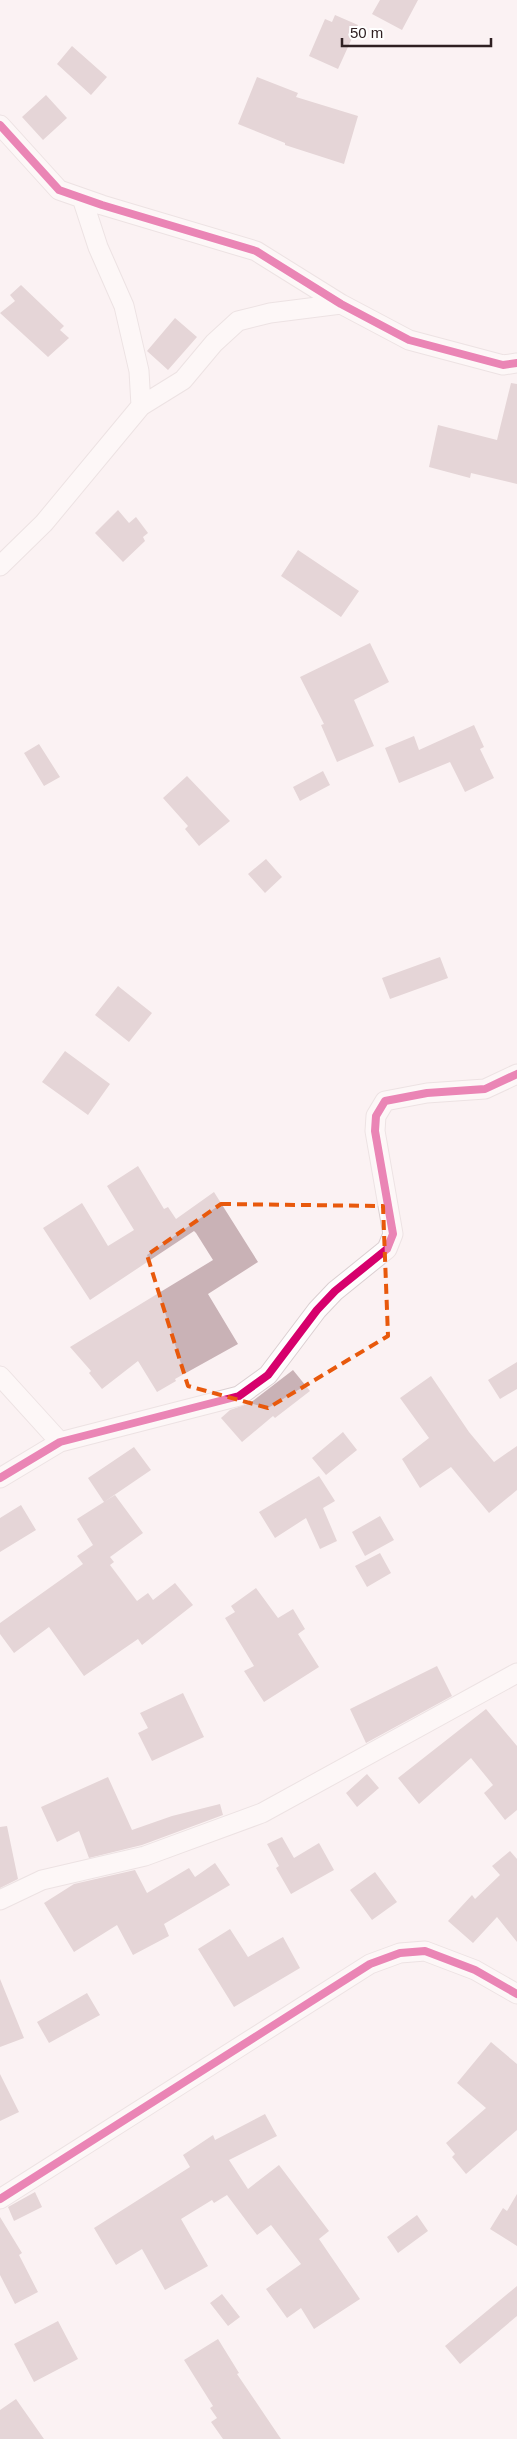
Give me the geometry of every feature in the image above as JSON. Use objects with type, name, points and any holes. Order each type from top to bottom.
[{"type":"street","points":[[0,125],[59,190],[256,251],[341,304],[409,340],[503,365],[517,363]]},
{"type":"street","points":[[82,198],[98,247],[124,306],[139,372],[141,406]]},
{"type":"street","points":[[0,566],[44,523],[141,406],[183,380],[214,343],[238,320],[270,313],[341,304]]},
{"type":"street","points":[[0,1478],[60,1442],[239,1396],[268,1375],[317,1310],[335,1291],[374,1261],[392,1241],[393,1234],[375,1131],[376,1116],[385,1100],[427,1093],[485,1089],[517,1074]]},
{"type":"street","points":[[0,1376],[60,1442]]},
{"type":"street","points":[[0,1900],[42,1880],[145,1856],[262,1813],[517,1673]]},
{"type":"street","points":[[0,2198],[370,1964],[400,1953],[425,1951],[475,1970],[517,1994]]},
{"type":"highlighted area","points":[[221,1204],[383,1206],[388,1336],[268,1408],[188,1386],[147,1255]]},
{"type":"building","points":[[380,0],[418,0],[402,30],[372,14]]},
{"type":"building","points":[[335,15],[358,25],[338,69],[309,56],[325,19],[332,22]]},
{"type":"building","points":[[72,46],[107,77],[91,95],[57,64]]},
{"type":"building","points":[[257,77],[298,93],[296,97],[358,116],[344,164],[285,145],[285,143],[238,124]]},
{"type":"building","points":[[46,95],[67,118],[43,140],[22,117]]},
{"type":"building","points":[[21,285],[64,326],[60,330],[69,338],[48,357],[0,313],[15,301],[10,295]]},
{"type":"building","points":[[175,318],[197,337],[168,370],[147,351]]},
{"type":"building","points":[[511,383],[517,384],[517,484],[471,473],[470,478],[429,467],[438,425],[497,440]]},
{"type":"building","points":[[118,510],[129,523],[136,517],[148,533],[143,537],[145,541],[123,562],[95,533]]},
{"type":"building","points":[[298,550],[359,591],[341,617],[281,576]]},
{"type":"building","points":[[370,643],[389,682],[354,700],[374,746],[337,762],[321,725],[324,724],[300,677]]},
{"type":"building","points":[[474,725],[484,747],[480,749],[494,778],[465,792],[450,762],[399,783],[385,748],[414,736],[419,750]]},
{"type":"building","points":[[39,744],[60,777],[44,786],[24,753]]},
{"type":"building","points":[[323,771],[330,785],[300,801],[293,787]]},
{"type":"building","points":[[187,776],[230,821],[199,846],[185,829],[188,826],[163,798]]},
{"type":"building","points":[[266,859],[282,877],[265,893],[248,874]]},
{"type":"building","points":[[440,957],[448,978],[390,999],[382,978]]},
{"type":"building","points":[[118,986],[152,1013],[129,1042],[95,1015]]},
{"type":"building","points":[[65,1051],[110,1084],[88,1115],[42,1082]]},
{"type":"building","points":[[138,1166],[164,1209],[168,1207],[176,1219],[214,1192],[258,1262],[208,1294],[238,1344],[175,1379],[176,1381],[157,1392],[138,1361],[102,1389],[89,1373],[91,1371],[70,1347],[213,1260],[196,1233],[194,1231],[90,1300],[43,1228],[82,1203],[108,1246],[134,1230],[107,1186]]},
{"type":"building","points":[[517,1362],[517,1389],[500,1399],[488,1380]]},
{"type":"building","points":[[293,1370],[310,1391],[275,1418],[273,1416],[242,1442],[221,1418],[230,1410],[250,1403]]},
{"type":"building","points":[[431,1376],[469,1432],[494,1462],[517,1446],[517,1490],[489,1513],[451,1467],[420,1488],[402,1459],[429,1438],[400,1398]]},
{"type":"building","points":[[343,1432],[357,1450],[326,1475],[312,1458]]},
{"type":"building","points":[[134,1447],[151,1470],[104,1502],[88,1478]]},
{"type":"building","points":[[319,1476],[335,1501],[323,1508],[337,1541],[320,1549],[306,1518],[275,1538],[259,1512]]},
{"type":"building","points":[[115,1495],[143,1533],[110,1557],[114,1562],[110,1565],[137,1601],[148,1593],[153,1600],[175,1583],[193,1605],[142,1645],[138,1639],[84,1676],[49,1627],[14,1653],[0,1634],[0,1623],[83,1564],[77,1556],[93,1545],[77,1519]]},
{"type":"building","points":[[21,1505],[36,1530],[0,1552],[0,1518]]},
{"type":"building","points":[[380,1516],[394,1540],[365,1556],[352,1532]]},
{"type":"building","points":[[380,1553],[391,1573],[367,1587],[355,1566]]},
{"type":"building","points":[[256,1588],[278,1618],[293,1609],[305,1629],[298,1634],[319,1667],[264,1702],[244,1671],[254,1666],[225,1618],[235,1612],[231,1606]]},
{"type":"building","points":[[437,1666],[452,1696],[366,1743],[350,1709]]},
{"type":"building","points":[[183,1693],[204,1737],[152,1761],[138,1733],[148,1728],[140,1713]]},
{"type":"building","points":[[486,1709],[517,1746],[517,1810],[505,1820],[484,1793],[493,1785],[471,1758],[419,1804],[398,1778]]},
{"type":"building","points":[[367,1774],[379,1788],[357,1807],[346,1793]]},
{"type":"building","points":[[108,1777],[132,1830],[172,1816],[220,1804],[223,1815],[142,1845],[89,1858],[79,1831],[57,1842],[41,1807]]},
{"type":"building","points":[[7,1826],[18,1879],[0,1888],[0,1827]]},
{"type":"building","points":[[282,1837],[294,1858],[319,1843],[334,1870],[291,1894],[276,1868],[279,1866],[267,1844]]},
{"type":"building","points":[[510,1851],[517,1859],[517,1942],[497,1917],[473,1943],[448,1921],[472,1895],[475,1899],[500,1875],[492,1866]]},
{"type":"building","points":[[215,1863],[230,1885],[164,1924],[169,1936],[133,1955],[117,1925],[74,1952],[44,1903],[74,1884],[135,1870],[147,1893],[189,1868],[195,1877]]},
{"type":"building","points":[[375,1872],[397,1902],[372,1920],[350,1890]]},
{"type":"building","points":[[230,1929],[248,1957],[283,1937],[300,1968],[234,2007],[198,1949]]},
{"type":"building","points":[[0,1979],[24,2038],[0,2047]]},
{"type":"building","points":[[87,1993],[100,2015],[49,2043],[37,2022]]},
{"type":"building","points":[[491,2042],[517,2064],[517,2130],[466,2174],[452,2157],[455,2154],[446,2143],[486,2108],[457,2083]]},
{"type":"building","points":[[0,2074],[19,2112],[0,2121]]},
{"type":"building","points":[[265,2114],[277,2136],[229,2160],[248,2189],[279,2165],[329,2231],[319,2239],[360,2299],[314,2329],[301,2308],[287,2318],[266,2289],[301,2264],[271,2225],[257,2235],[227,2195],[214,2203],[212,2200],[181,2219],[208,2266],[165,2290],[142,2249],[116,2265],[94,2228],[190,2167],[183,2155],[213,2135],[215,2140]]},
{"type":"building","points":[[35,2192],[42,2207],[14,2221],[8,2207]]},
{"type":"building","points":[[517,2194],[517,2246],[490,2229],[503,2208],[507,2211]]},
{"type":"building","points":[[417,2215],[428,2231],[398,2253],[387,2237]]},
{"type":"building","points":[[0,2217],[22,2253],[19,2255],[38,2292],[15,2304],[0,2275]]},
{"type":"building","points":[[517,2286],[517,2316],[460,2364],[445,2346]]},
{"type":"building","points":[[222,2294],[240,2317],[228,2326],[210,2303]]},
{"type":"building","points":[[58,2321],[78,2359],[34,2382],[14,2344]]},
{"type":"building","points":[[218,2339],[239,2373],[237,2374],[281,2439],[223,2439],[211,2422],[217,2418],[210,2408],[213,2406],[184,2360]]},
{"type":"building","points":[[16,2399],[44,2439],[0,2439],[0,2410]]},
{"type":"cycle path","points":[[0,125],[59,190],[102,205],[256,251],[341,304],[409,340],[503,365],[517,363]]},
{"type":"cycle path","points":[[0,1478],[60,1442],[239,1396],[268,1375],[317,1310],[335,1291],[387,1249],[393,1234],[375,1131],[376,1116],[385,1101],[427,1093],[485,1089],[517,1074]]},
{"type":"cycle path","points":[[0,2199],[370,1964],[400,1953],[425,1951],[475,1970],[517,1994]]}]
